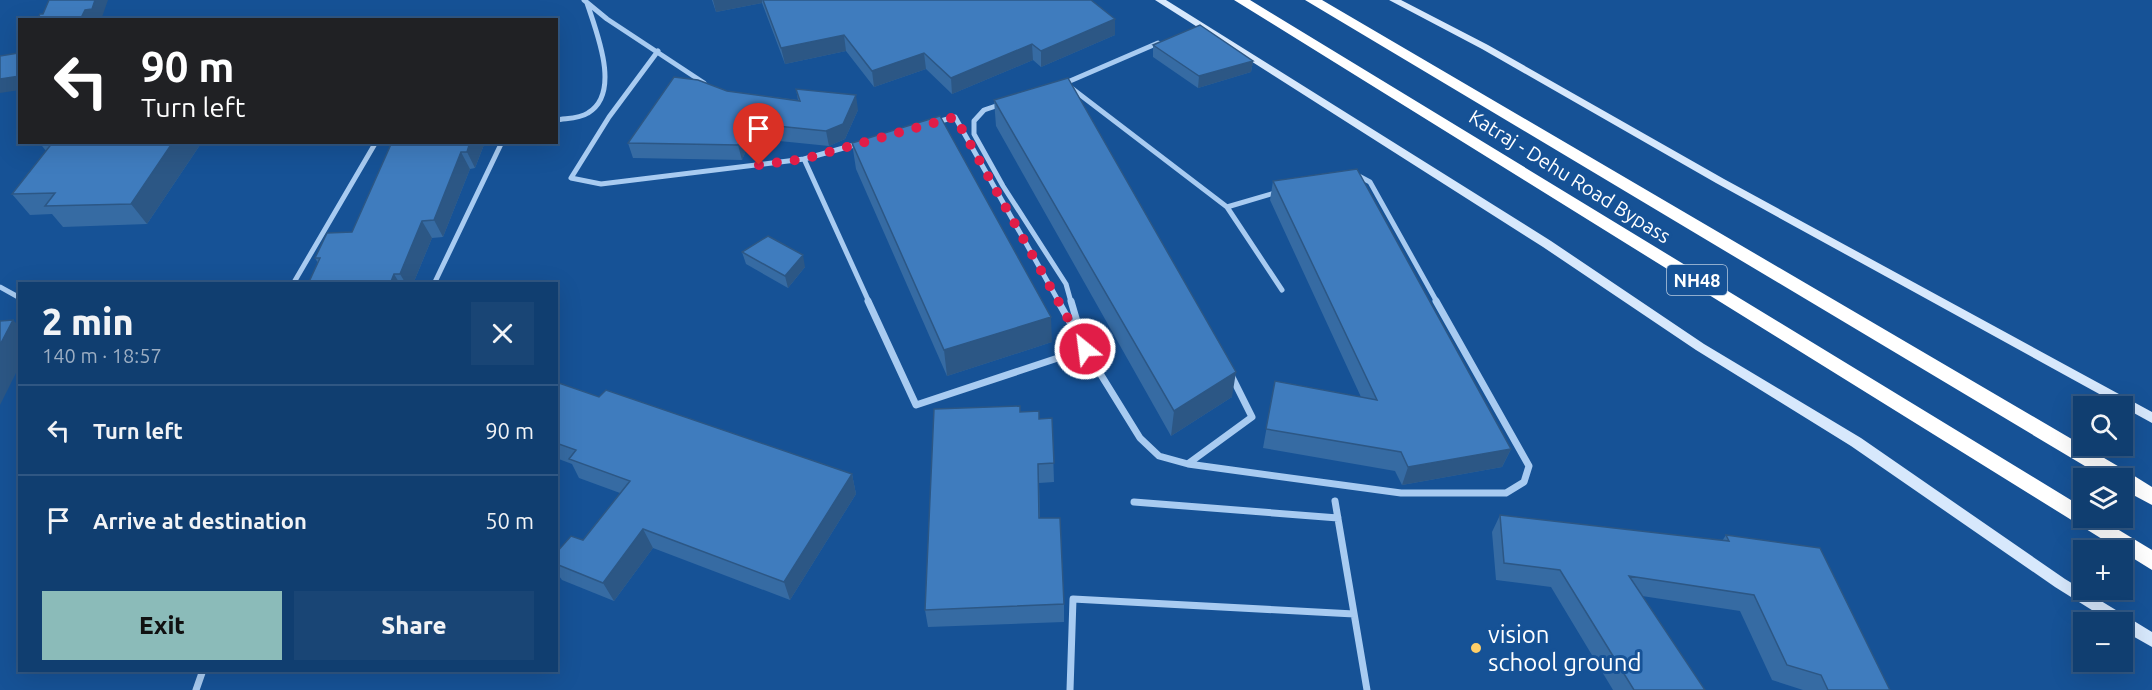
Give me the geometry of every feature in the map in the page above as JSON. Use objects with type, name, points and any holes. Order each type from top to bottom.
[{"type":"highway","name":"Katraj - Dehu Road Bypass","points":[[1241,0],[2152,561]]},
{"type":"highway","name":"Katraj - Dehu Road Bypass","points":[[1312,0],[2103,468]]},
{"type":"highway","name":"Katraj - Dehu Road Bypass","points":[[2133,486],[2152,497]]},
{"type":"street","points":[[1160,0],[1194,27],[1547,244],[1700,347],[1856,442],[2061,584],[2152,640]]},
{"type":"street","points":[[1395,0],[1485,47],[1750,198],[2152,418]]},
{"type":"street","points":[[586,1],[607,19],[707,85]]},
{"type":"street","points":[[558,120],[590,112],[600,102],[607,78],[586,1]]},
{"type":"street","points":[[1058,85],[1162,42]]},
{"type":"street","points":[[658,51],[609,117],[571,178],[601,184],[804,159],[955,117],[1085,349],[1140,438],[1160,456],[1188,464],[1401,493],[1506,494],[1524,482],[1529,466],[1370,182],[1359,174],[1344,173]]},
{"type":"street","points":[[1065,83],[1227,207],[1282,290]]},
{"type":"street","points":[[1013,100],[984,110],[974,121],[974,134],[1003,186],[1066,284],[1085,349]]},
{"type":"street","points":[[295,282],[375,144]]},
{"type":"street","points":[[435,282],[501,144]]},
{"type":"street","points":[[804,159],[916,405],[1085,349]]},
{"type":"street","points":[[1227,207],[1291,189]]},
{"type":"street","points":[[0,286],[18,297]]},
{"type":"street","points":[[1188,464],[1252,417],[1230,372]]},
{"type":"street","points":[[1335,501],[1367,690]]},
{"type":"street","points":[[1134,502],[1338,518]]},
{"type":"street","points":[[1070,690],[1073,599],[1354,614]]},
{"type":"street","points":[[196,690],[202,672]]},
{"type":"building","points":[[49,0],[95,0],[92,9],[85,10],[81,18],[38,18],[40,14],[43,14]]},
{"type":"building","points":[[763,0],[1091,0],[1115,19],[1041,51],[1032,44],[951,78],[924,53],[872,71],[844,35],[781,48]]},
{"type":"building","points":[[1200,25],[1253,61],[1199,76],[1153,45]]},
{"type":"building","points":[[18,53],[18,76],[0,79],[0,56]]},
{"type":"building","points":[[674,77],[698,80],[727,91],[800,101],[796,89],[856,95],[843,124],[826,131],[747,123],[738,145],[628,143]]},
{"type":"building","points":[[1068,78],[1236,372],[1174,411],[994,100]]},
{"type":"building","points":[[940,116],[1051,317],[944,350],[852,143]]},
{"type":"building","points":[[51,144],[172,144],[131,204],[45,206],[55,193],[12,194]]},
{"type":"building","points":[[391,144],[469,144],[467,152],[461,152],[434,220],[422,221],[400,274],[394,274],[391,282],[309,282],[320,258],[315,258],[327,233],[352,232]]},
{"type":"building","points":[[1357,169],[1511,449],[1408,467],[1401,452],[1266,429],[1275,381],[1377,400],[1273,181]]},
{"type":"building","points":[[768,236],[803,255],[785,276],[742,252]]},
{"type":"building","points":[[13,320],[0,345],[0,321]]},
{"type":"building","points":[[558,383],[599,397],[606,390],[852,474],[784,582],[643,529],[603,583],[558,565],[558,551],[571,536],[583,540],[630,481],[569,459],[576,450],[558,444]]},
{"type":"building","points":[[1020,406],[1020,412],[1039,411],[1039,419],[1052,418],[1054,463],[1038,464],[1039,518],[1060,518],[1064,604],[925,610],[934,409]]},
{"type":"building","points":[[1500,515],[1729,541],[1726,535],[1820,548],[1890,690],[1828,690],[1821,675],[1787,665],[1754,595],[1629,576],[1705,690],[1634,690],[1560,570],[1504,563]]},
{"type":"place","name":"vision school ground","points":[[1476,648]]},
{"type":"route","points":[[759,165],[804,159],[955,117],[1085,349]]}]
